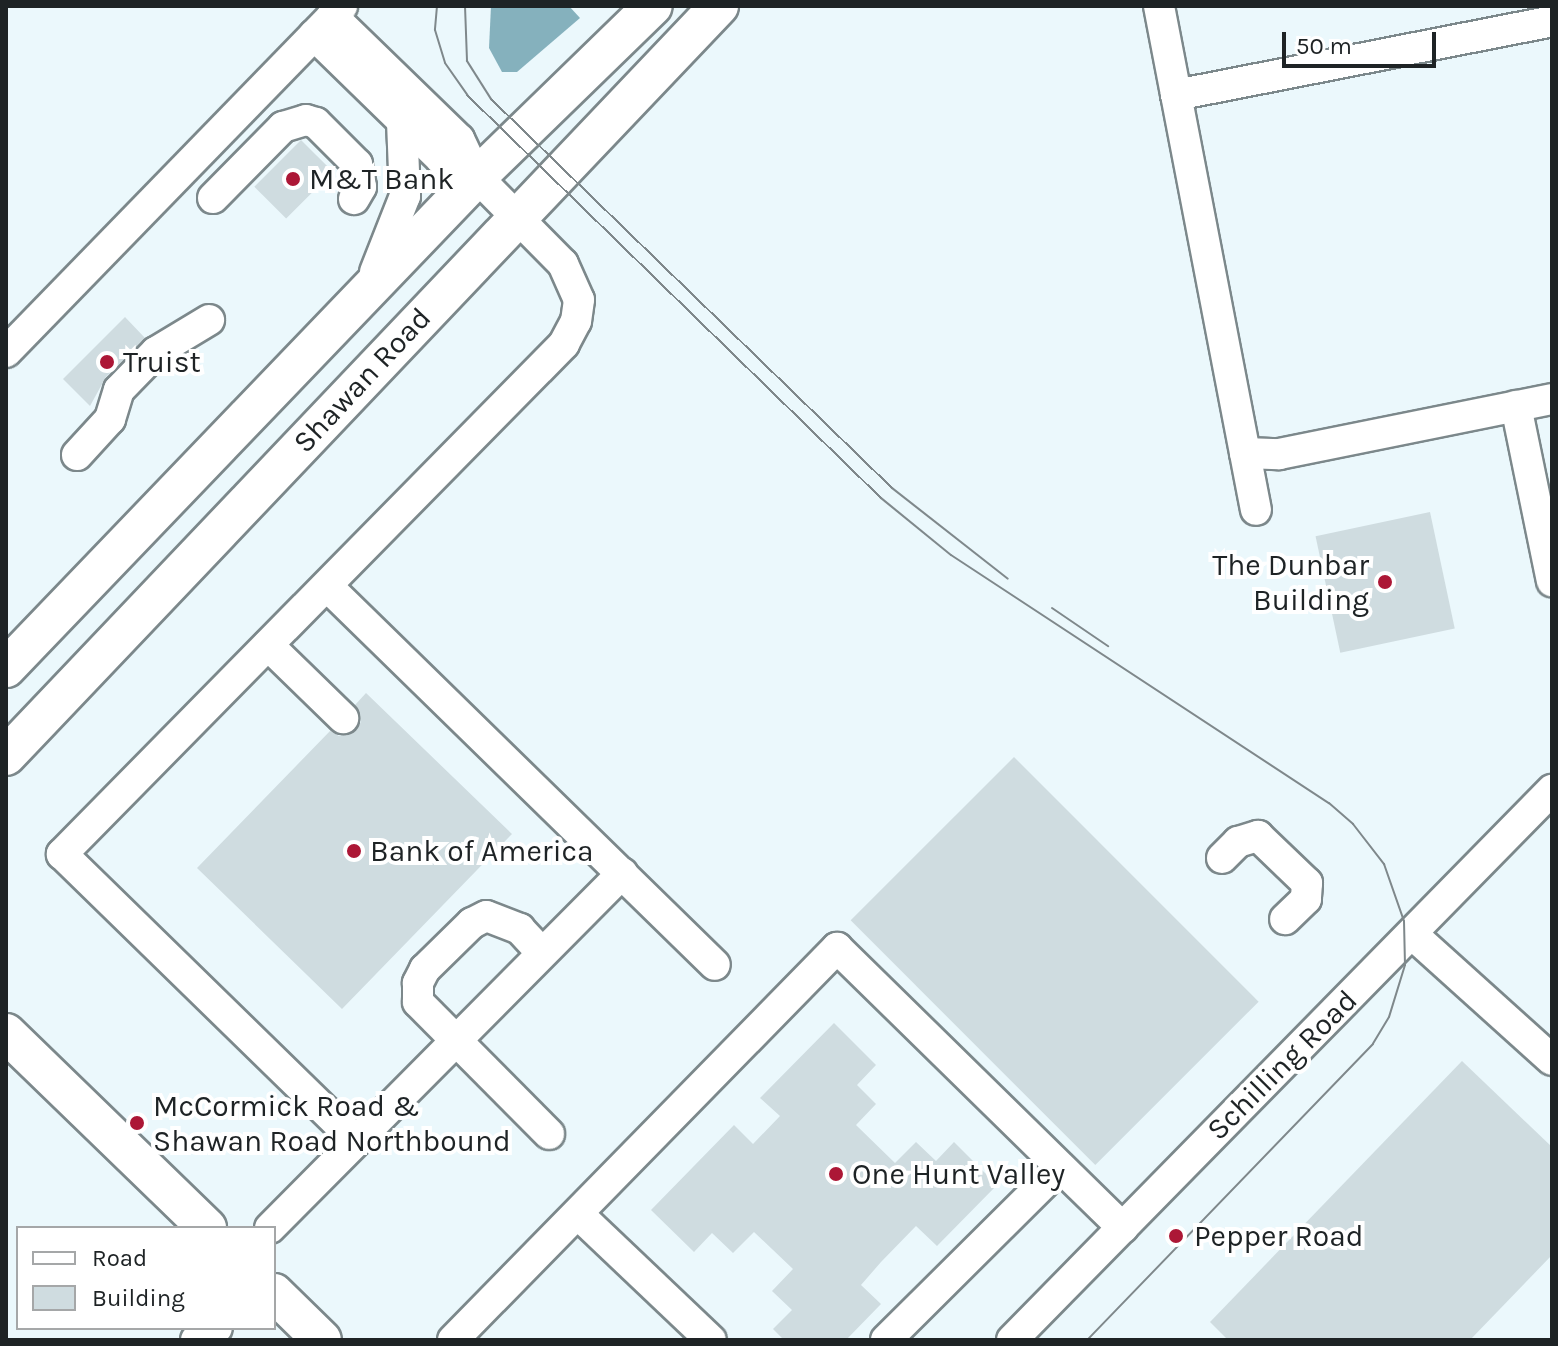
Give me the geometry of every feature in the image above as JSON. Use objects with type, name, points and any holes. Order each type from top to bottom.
[{"type":"main road","name":"Shawan Road","points":[[6,668],[477,177],[653,6]]},
{"type":"main road","name":"Shawan Road","points":[[6,756],[719,6]]},
{"type":"main road","points":[[6,1033],[205,1226]]},
{"type":"main road","points":[[276,1295],[322,1340]]},
{"type":"street","points":[[1159,6],[1263,509]]},
{"type":"street","points":[[329,19],[459,139],[477,177]]},
{"type":"street","points":[[329,19],[402,121],[441,159],[477,177],[575,282],[576,321],[564,344],[62,854],[356,1141]]},
{"type":"street","points":[[6,352],[329,19]]},
{"type":"street","points":[[1176,95],[1552,21]]},
{"type":"street","points":[[213,198],[283,127],[306,120],[316,123],[357,164],[361,187],[354,199]]},
{"type":"street","points":[[361,298],[401,217],[407,159],[402,121]]},
{"type":"street","points":[[77,455],[110,419],[119,390],[156,352],[209,320]]},
{"type":"street","points":[[1253,455],[1552,399]]},
{"type":"street","points":[[1516,406],[1552,581]]},
{"type":"street","points":[[327,586],[715,965]]},
{"type":"street","points":[[268,645],[343,718]]},
{"type":"street","name":"Schilling Road","points":[[1012,1340],[1552,790]]},
{"type":"street","points":[[1222,858],[1238,842],[1258,836],[1307,883],[1306,899],[1285,919]]},
{"type":"street","points":[[272,1226],[622,873]]},
{"type":"street","points":[[542,953],[520,929],[486,916],[472,923],[425,969],[418,983],[418,1002],[454,1042],[549,1134]]},
{"type":"street","points":[[1412,934],[1552,1060]]},
{"type":"street","points":[[453,1340],[837,948],[1123,1228]]},
{"type":"street","points":[[886,1340],[1060,1167]]},
{"type":"street","points":[[578,1214],[711,1340]]},
{"type":"street","points":[[196,1340],[214,1330]]},
{"type":"water","points":[[491,6],[569,6],[580,18],[517,72],[502,72],[489,48]]},
{"type":"building","name":"M&T Bank","points":[[301,140],[333,172],[286,218],[254,187]]},
{"type":"building","name":"Truist","points":[[125,317],[145,338],[106,377],[90,406],[63,379]]},
{"type":"building","name":"The Dunbar Building","points":[[1430,512],[1455,628],[1340,653],[1316,536]]},
{"type":"building","name":"Bank of America","points":[[366,693],[512,834],[342,1009],[197,868],[330,731],[339,736],[355,731],[361,722],[355,705]]},
{"type":"building","points":[[1014,757],[1259,1002],[1095,1165],[851,920]]},
{"type":"building","name":"One Hunt Valley","points":[[834,1023],[876,1065],[857,1085],[876,1104],[856,1125],[895,1163],[916,1142],[936,1161],[954,1142],[997,1185],[937,1246],[916,1226],[861,1285],[881,1304],[846,1340],[784,1340],[773,1329],[792,1310],[772,1291],[793,1269],[754,1232],[733,1253],[712,1233],[694,1252],[651,1210],[734,1125],[753,1144],[780,1116],[760,1098]]},
{"type":"building","points":[[1462,1061],[1552,1147],[1552,1255],[1470,1340],[1228,1340],[1210,1322]]},
{"type":"tram line","points":[[437,6],[435,30],[445,63],[467,95],[881,498],[951,555],[1329,803],[1353,824],[1384,864],[1404,921],[1405,965],[1389,1017],[1373,1044],[1087,1340]]},
{"type":"tram line","points":[[465,6],[467,61],[491,99],[892,488],[1008,579]]},
{"type":"tram line","points":[[1052,608],[1108,646]]},
{"type":"place","name":"M&T Bank","points":[[293,179]]},
{"type":"place","name":"Truist","points":[[107,362]]},
{"type":"place","name":"The Dunbar Building","points":[[1385,582]]},
{"type":"place","name":"Bank of America","points":[[354,851]]},
{"type":"place","name":"McCormick Road & Shawan Road Northbound","points":[[137,1123]]},
{"type":"place","name":"One Hunt Valley","points":[[836,1174]]},
{"type":"place","name":"Pepper Road","points":[[1176,1236]]}]
